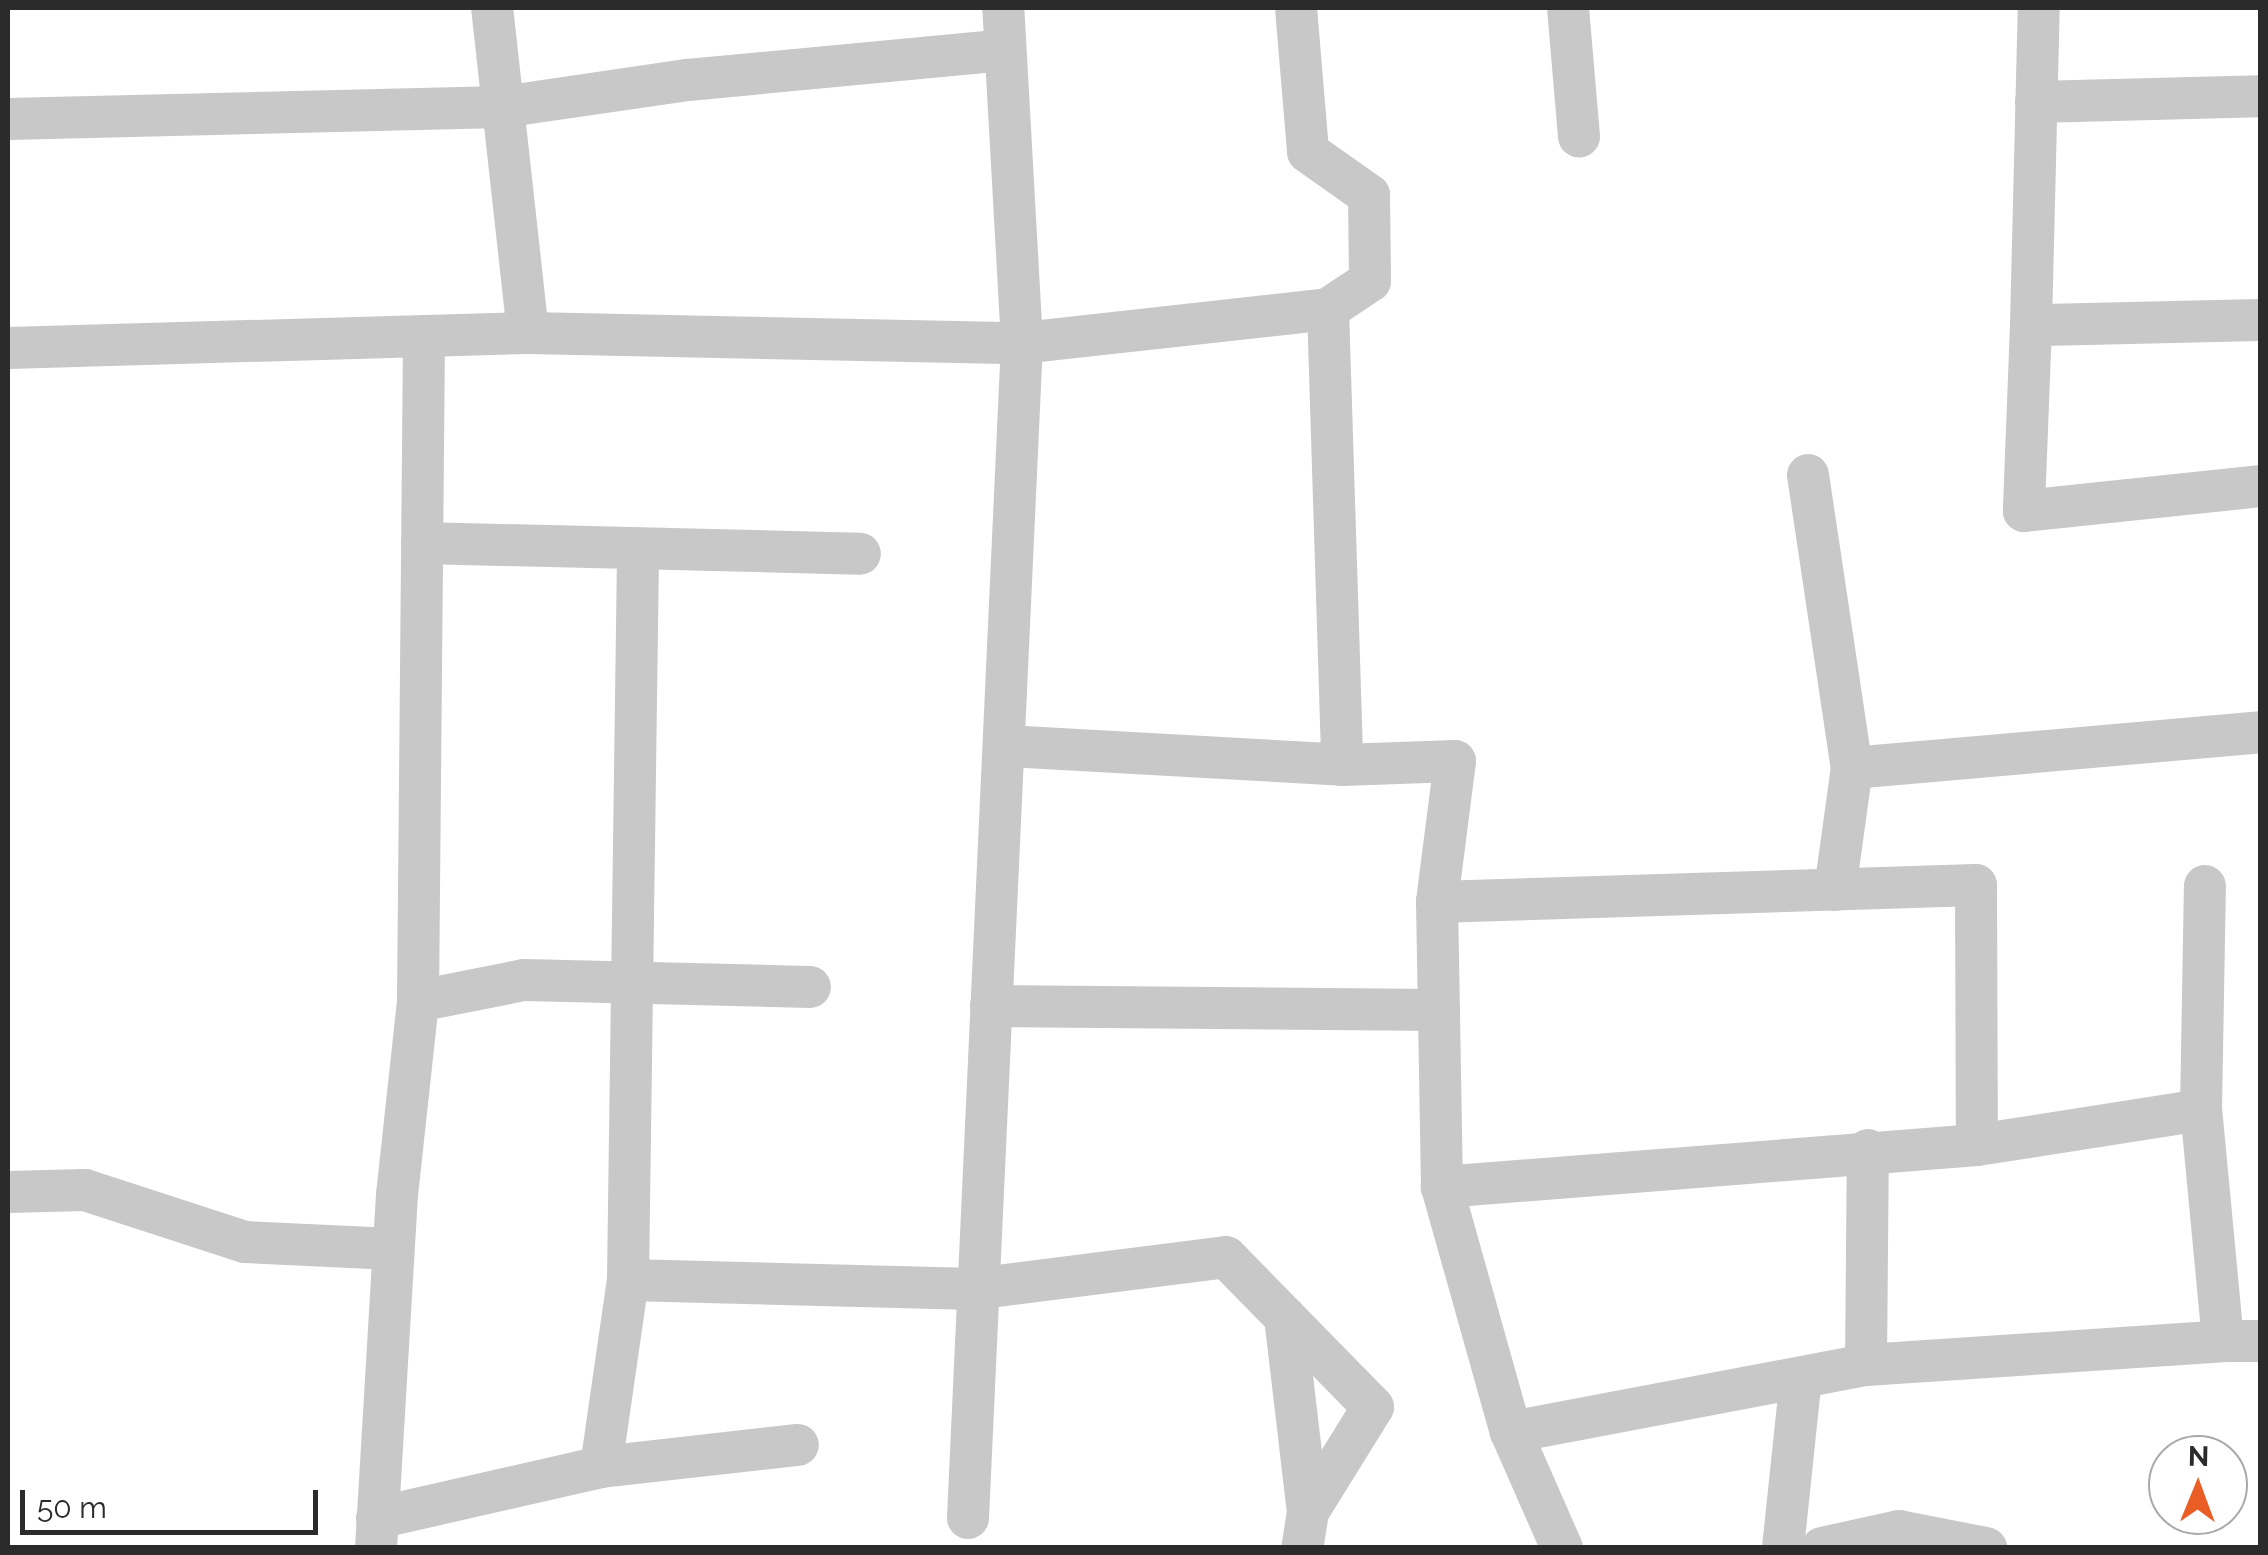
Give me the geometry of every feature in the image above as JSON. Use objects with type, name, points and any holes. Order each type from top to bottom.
[{"type":"street","points":[[492,8],[528,333]]},
{"type":"street","points":[[968,1518],[974,1289],[1007,746],[1022,343],[1003,8]]},
{"type":"street","points":[[8,348],[528,333],[1022,343],[1328,309],[1370,281],[1369,195],[1308,152],[1296,8]]},
{"type":"street","points":[[1568,8],[1579,138]]},
{"type":"street","points":[[2038,8],[2024,511],[2260,486]]},
{"type":"street","points":[[8,119],[502,108],[688,80],[1005,50]]},
{"type":"street","points":[[2036,102],[2260,96]]},
{"type":"street","points":[[1328,309],[1342,765]]},
{"type":"street","points":[[2031,325],[2260,320]]},
{"type":"street","points":[[424,336],[418,1001],[393,1249],[376,1533],[601,1467],[798,1445]]},
{"type":"street","points":[[1808,475],[1852,768],[1834,890]]},
{"type":"street","points":[[422,543],[638,553],[860,554]]},
{"type":"street","points":[[601,1467],[628,1280],[638,553]]},
{"type":"street","points":[[1852,768],[2260,732]]},
{"type":"street","points":[[1007,746],[1342,765],[1455,760],[1437,902],[1442,1187],[1511,1432],[1562,1548]]},
{"type":"street","points":[[1437,902],[1976,885],[1977,1145]]},
{"type":"street","points":[[1511,1432],[1866,1366],[2242,1341],[2200,1110],[2204,886]]},
{"type":"street","points":[[418,1001],[524,980],[632,986],[810,987]]},
{"type":"street","points":[[992,1006],[1438,1010]]},
{"type":"street","points":[[1442,1187],[1868,1150],[1977,1145],[2200,1110]]},
{"type":"street","points":[[1866,1366],[1868,1150]]},
{"type":"street","points":[[8,1192],[58,1186],[85,1190],[270,1246],[393,1249]]},
{"type":"street","points":[[628,1280],[974,1289],[1226,1257],[1374,1407],[1305,1530]]},
{"type":"street","points":[[1285,1317],[1305,1530]]},
{"type":"street","points":[[1783,1548],[1801,1378]]},
{"type":"street","points":[[1822,1548],[1900,1531],[1986,1548]]}]
